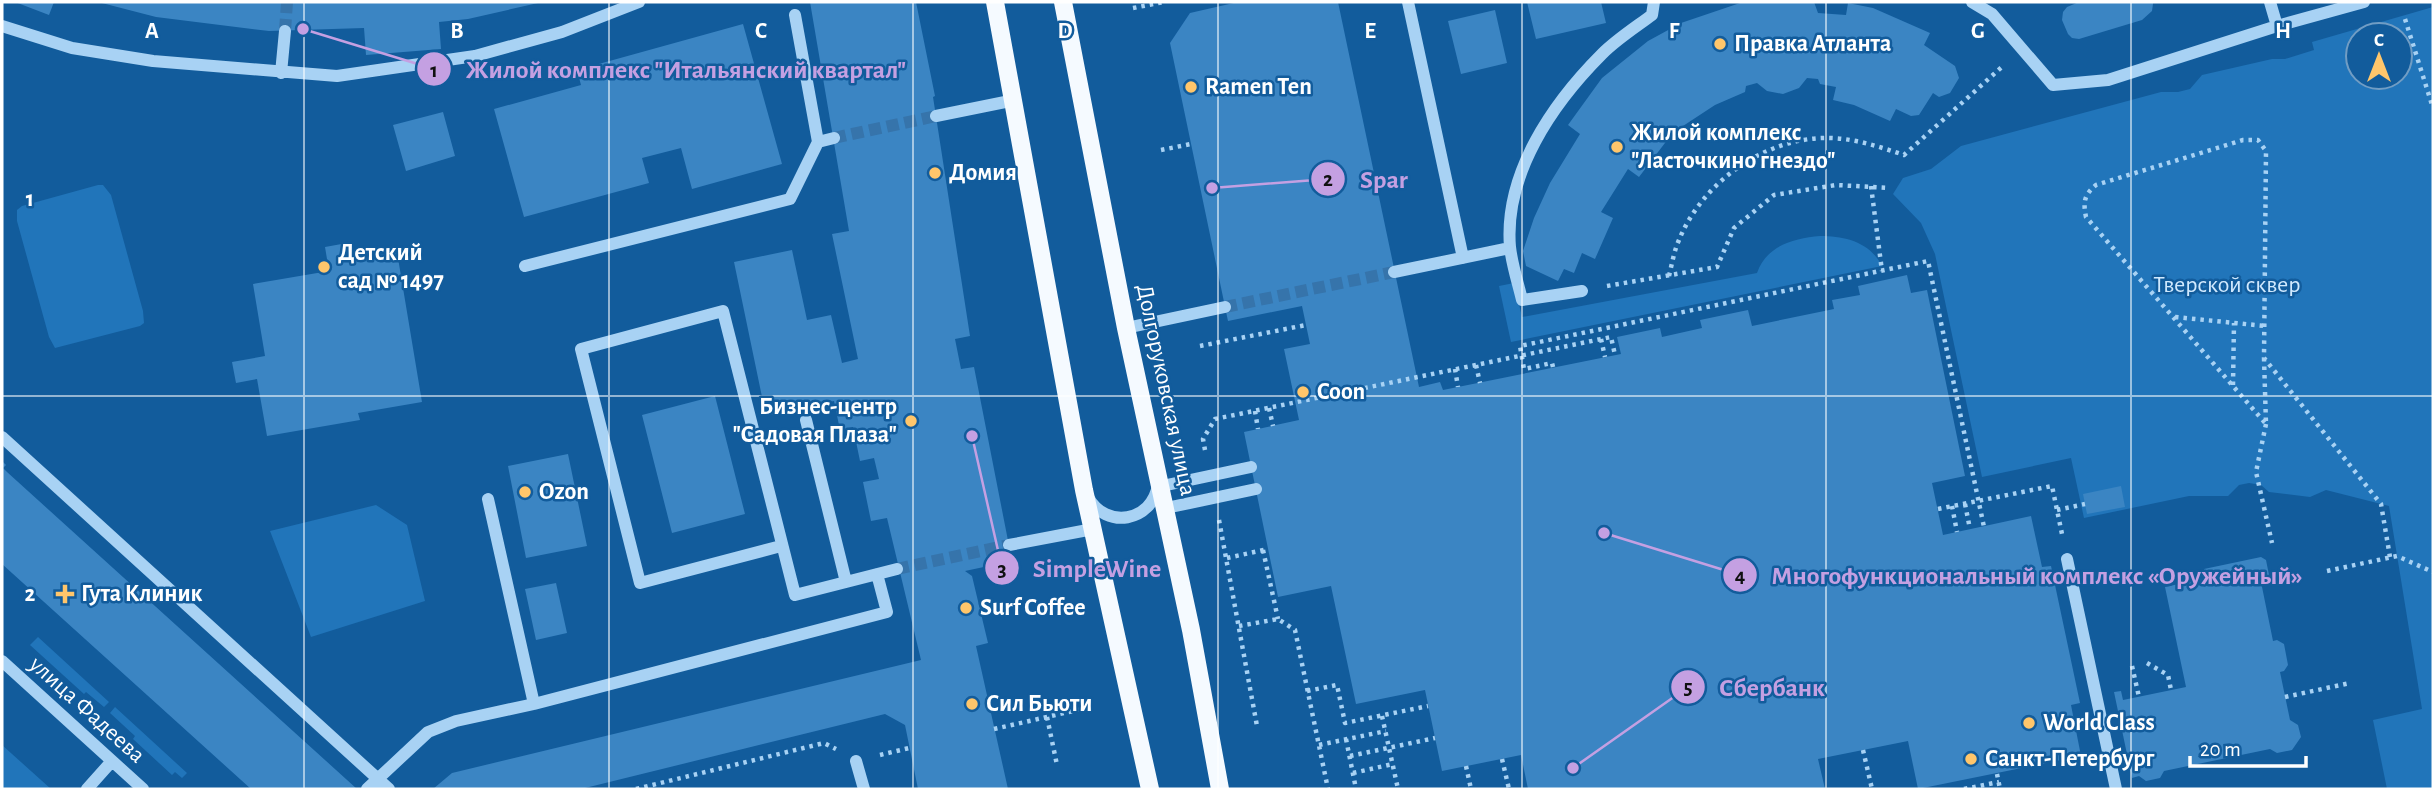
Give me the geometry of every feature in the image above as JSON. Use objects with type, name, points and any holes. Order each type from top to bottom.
[{"type":"main road","points":[[995,2],[1084,490],[1150,789]]},
{"type":"main road","name":"Долгоруковская улица","points":[[1063,2],[1220,789]]},
{"type":"street","points":[[2,26],[72,48],[153,61],[337,76],[475,56],[562,32],[639,2]]},
{"type":"street","points":[[1408,2],[1463,258]]},
{"type":"street","points":[[1582,291],[1522,300],[1510,248],[1512,204],[1532,148],[1565,94],[1604,52],[1652,15],[1654,2]]},
{"type":"street","points":[[2270,2],[2277,26]]},
{"type":"street","points":[[1978,4],[1992,14],[2053,86],[2108,80],[2277,26],[2364,2]]},
{"type":"street","points":[[525,266],[790,199],[818,142],[795,15]]},
{"type":"street","points":[[281,73],[285,30]]},
{"type":"street","points":[[936,116],[1015,100]]},
{"type":"street","points":[[818,142],[834,138]]},
{"type":"street","points":[[1394,272],[1510,248]]},
{"type":"street","points":[[1126,328],[1225,307]]},
{"type":"street","points":[[781,546],[640,583],[581,349],[723,311],[795,595],[897,569]]},
{"type":"street","points":[[806,420],[846,582]]},
{"type":"street","points":[[2,437],[389,789]]},
{"type":"street","points":[[1084,490],[1101,513],[1115,518],[1129,518],[1142,513],[1152,502],[1160,481],[1210,476],[1251,467]]},
{"type":"street","points":[[1166,508],[1256,489]]},
{"type":"street","points":[[488,499],[534,704]]},
{"type":"street","points":[[1009,545],[1093,529]]},
{"type":"street","points":[[2067,559],[2116,789]]},
{"type":"street","points":[[367,789],[428,732],[456,721],[534,704],[887,612],[877,574]]},
{"type":"street","name":"улица Фадеева","points":[[2,661],[144,789]]},
{"type":"street","points":[[87,789],[112,761]]},
{"type":"street","points":[[856,761],[864,789]]},
{"type":"path","points":[[1133,8],[1164,2]]},
{"type":"path","points":[[2405,19],[2433,108]]},
{"type":"path","points":[[1668,276],[1679,240],[1698,206],[1724,178],[1755,156],[1791,143],[1830,138],[1867,142],[1904,155],[2023,48]]},
{"type":"path","points":[[2266,424],[2086,216],[2083,203],[2087,192],[2096,185],[2243,140],[2258,141],[2266,151],[2266,424],[2256,472],[2272,542]]},
{"type":"path","points":[[1161,150],[1191,144]]},
{"type":"path","points":[[1582,291],[1717,267],[1734,228],[1774,195],[1836,185],[1891,188]]},
{"type":"path","points":[[1871,187],[1882,271]]},
{"type":"path","points":[[1553,367],[1552,363],[1524,369],[1520,346],[1928,261],[1984,527]]},
{"type":"path","points":[[2174,317],[2265,326]]},
{"type":"path","points":[[2234,323],[2234,386]]},
{"type":"path","points":[[1200,346],[1306,325]]},
{"type":"path","points":[[1210,476],[1203,439],[1214,419],[1611,337],[1615,355]]},
{"type":"path","points":[[1601,339],[1605,357]]},
{"type":"path","points":[[2264,358],[2381,504],[2390,557]]},
{"type":"path","points":[[1476,365],[1480,383]]},
{"type":"path","points":[[1454,369],[1458,387]]},
{"type":"path","points":[[1269,408],[1273,426]]},
{"type":"path","points":[[1255,411],[1258,429]]},
{"type":"path","points":[[1938,509],[2052,486],[2067,559]]},
{"type":"path","points":[[1215,498],[1257,726]]},
{"type":"path","points":[[1965,503],[1970,529]]},
{"type":"path","points":[[2057,510],[2085,504]]},
{"type":"path","points":[[1952,506],[1957,532]]},
{"type":"path","points":[[1227,558],[1266,550],[1278,619]]},
{"type":"path","points":[[2327,571],[2397,556],[2433,572]]},
{"type":"path","points":[[1239,626],[1278,619],[1294,630],[1328,789]]},
{"type":"path","points":[[2147,663],[2168,676],[2171,690]]},
{"type":"path","points":[[2132,666],[2139,697]]},
{"type":"path","points":[[2285,697],[2350,682]]},
{"type":"path","points":[[1307,691],[1337,685],[1345,723],[1428,706]]},
{"type":"path","points":[[994,729],[1082,709]]},
{"type":"path","points":[[1382,716],[1398,789]]},
{"type":"path","points":[[1047,717],[1057,765]]},
{"type":"path","points":[[1319,745],[1386,731]]},
{"type":"path","points":[[1350,756],[1435,738]]},
{"type":"path","points":[[1346,739],[1356,789]]},
{"type":"path","points":[[636,789],[824,743],[856,761]]},
{"type":"path","points":[[1863,750],[1872,789]]},
{"type":"path","points":[[1502,759],[1509,789]]},
{"type":"path","points":[[1353,773],[1392,764]]},
{"type":"path","points":[[1466,766],[1471,789]]},
{"type":"path","points":[[1997,774],[2000,789]]},
{"type":"path","points":[[1975,778],[1977,787]]},
{"type":"path","points":[[1964,789],[1999,782]]},
{"type":"green space","name":"Тверской сквер","points":[[2433,7],[2433,789],[2387,789],[2373,720],[2422,709],[2389,506],[2326,490],[2310,497],[2269,492],[2261,485],[2249,483],[2239,485],[2228,496],[2189,496],[2084,518],[2071,458],[1982,477],[1935,254],[1921,223],[1893,194],[1903,178],[1931,169],[1961,146],[2161,92],[2190,89],[2202,75],[2272,59],[2285,59],[2314,50],[2312,42],[2344,33],[2344,91],[2414,91],[2414,21],[2385,21]]},
{"type":"green space","points":[[103,185],[111,195],[144,323],[55,348],[49,337],[17,221],[17,210],[22,206]]},
{"type":"green space","points":[[1820,236],[1839,237],[1856,242],[1871,251],[1882,266],[1511,342],[1499,286],[1514,283],[1522,317],[1757,273],[1767,256],[1782,245]]},
{"type":"green space","points":[[376,505],[407,525],[425,601],[311,637],[270,531]]},
{"type":"green space","points":[[38,637],[109,702],[104,707],[86,692],[84,694],[30,645]]},
{"type":"green space","points":[[115,707],[187,773],[182,778],[175,772],[172,775],[133,739],[135,736],[110,713]]},
{"type":"green space","points":[[2,745],[51,789],[2,789]]},
{"type":"building","points":[[15,2],[54,2],[49,15]]},
{"type":"building","points":[[98,2],[538,3],[468,19],[439,22],[441,49],[366,55],[364,28],[269,31],[156,17]]},
{"type":"building","points":[[810,2],[916,2],[935,96],[933,97],[970,336],[955,339],[961,369],[974,367],[1012,561],[965,571],[972,576],[988,643],[976,646],[1008,789],[918,789],[905,725],[885,714],[581,789],[433,789],[452,773],[921,660],[887,518],[871,521],[863,482],[879,479],[874,458],[860,461],[853,427],[840,430],[834,401],[766,416],[734,262],[792,250],[807,320],[831,315],[842,363],[858,359],[832,234],[849,231]]},
{"type":"building","points":[[1238,2],[1338,2],[1419,387],[1440,382],[1443,390],[1621,354],[1617,337],[1660,328],[1662,337],[1702,328],[1700,320],[1748,310],[1752,326],[1834,309],[1832,300],[1860,295],[1858,286],[1907,275],[1911,293],[1927,290],[1965,476],[1932,483],[1943,535],[2031,516],[2042,567],[2051,566],[2080,703],[2071,705],[2081,756],[1918,789],[1908,741],[1818,759],[1825,789],[1528,789],[1521,755],[1442,771],[1425,690],[1356,704],[1331,586],[1278,597],[1244,432],[1299,420],[1284,349],[1310,344],[1302,306],[1228,321],[1170,43],[1190,13]]},
{"type":"building","points":[[1527,2],[1601,2],[1606,23],[1536,39]]},
{"type":"building","name":"Жилой комплекс \"Ласточкино гнездо\"","points":[[1743,2],[1814,2],[1818,13],[1846,15],[1848,3],[1873,8],[1930,33],[1924,45],[1955,66],[1959,78],[1950,93],[1939,97],[1933,93],[1919,115],[1911,116],[1896,109],[1890,121],[1854,105],[1833,100],[1836,87],[1820,84],[1818,79],[1807,78],[1799,88],[1783,94],[1767,91],[1757,83],[1746,86],[1745,92],[1715,105],[1683,126],[1668,139],[1639,177],[1628,169],[1601,212],[1613,218],[1595,259],[1582,253],[1574,273],[1564,269],[1558,281],[1526,266],[1523,251],[1534,218],[1550,183],[1580,134],[1568,125],[1602,78],[1648,41],[1681,23]]},
{"type":"building","points":[[2079,2],[2153,4],[2152,11],[2142,20],[2079,39],[2068,34],[2062,20],[2067,7]]},
{"type":"building","points":[[1495,10],[1507,63],[1461,74],[1448,21]]},
{"type":"building","points":[[743,24],[782,164],[692,189],[681,148],[642,158],[649,183],[524,217],[494,109],[581,85],[577,70]]},
{"type":"building","points":[[443,112],[455,156],[406,171],[393,125]]},
{"type":"building","points":[[347,243],[351,260],[397,252],[422,402],[358,413],[360,420],[267,436],[257,379],[236,383],[232,362],[265,356],[253,284],[329,271],[325,247]]},
{"type":"building","points":[[715,396],[745,514],[672,533],[642,415]]},
{"type":"building","points":[[568,454],[587,546],[526,558],[508,466]]},
{"type":"building","points":[[2,461],[7,472],[357,789],[251,789],[2,564]]},
{"type":"building","points":[[2121,486],[2125,507],[2087,514],[2083,494]]},
{"type":"building","points":[[2261,557],[2266,560],[2269,575],[2261,582],[2273,641],[2284,644],[2288,665],[2280,672],[2290,720],[2298,725],[2301,737],[2292,750],[2277,753],[2270,749],[2164,771],[2160,778],[2146,781],[2139,776],[2132,778],[2114,692],[2121,691],[2123,700],[2186,687],[2165,587],[2206,578],[2204,569]]},
{"type":"building","points":[[556,583],[567,633],[536,640],[525,589]]},
{"type":"tunnel","points":[[285,31],[287,2]]},
{"type":"tunnel","points":[[834,138],[936,116]]},
{"type":"tunnel","points":[[1225,307],[1394,272]]},
{"type":"tunnel","points":[[897,569],[1009,545]]},
{"type":"place","name":"Жилой комплекс \"Итальянский квартал\"","points":[[303,29]]},
{"type":"place","name":"Правка Атланта","points":[[1720,44]]},
{"type":"place","name":"Ramen Ten","points":[[1191,87]]},
{"type":"place","name":"Жилой комплекс \"Ласточкино гнездо\"","points":[[1617,147]]},
{"type":"place","name":"Домия","points":[[935,173]]},
{"type":"place","name":"Spar","points":[[1212,188]]},
{"type":"place","name":"Детский сад № 1497","points":[[324,267]]},
{"type":"place","name":"Coon","points":[[1303,392]]},
{"type":"place","name":"Бизнес-центр \"Садовая Плаза\"","points":[[911,421]]},
{"type":"place","name":"SimpleWine","points":[[972,436]]},
{"type":"place","name":"Ozon","points":[[525,492]]},
{"type":"place","name":"Многофункциональный комплекс «Оружейный»","points":[[1604,533]]},
{"type":"place","name":"Гута Клиник","points":[[65,594]]},
{"type":"place","name":"Surf Coffee","points":[[966,608]]},
{"type":"place","name":"Сил Бьюти","points":[[972,704]]},
{"type":"place","name":"World Class","points":[[2029,723]]},
{"type":"place","name":"Санкт-Петербург","points":[[1971,759]]},
{"type":"place","name":"Сбербанк","points":[[1573,768]]}]
